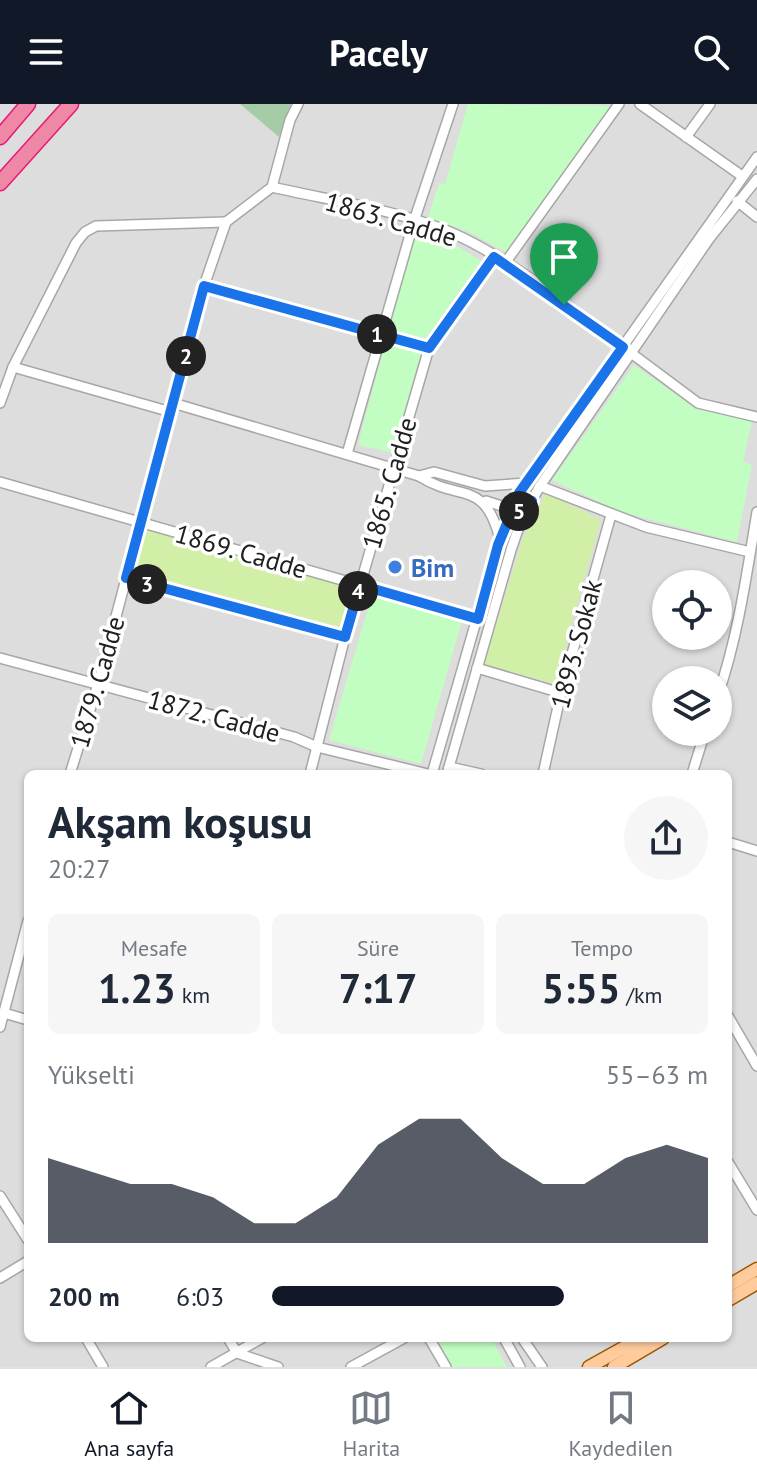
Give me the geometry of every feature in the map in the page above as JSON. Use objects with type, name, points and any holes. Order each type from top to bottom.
[{"type":"highway","points":[[0,137],[28,104]]},
{"type":"highway","points":[[0,183],[71,104]]},
{"type":"main road","points":[[732,1284],[757,1269]]},
{"type":"main road","points":[[732,1298],[757,1283]]},
{"type":"main road","points":[[589,1367],[634,1342]]},
{"type":"main road","points":[[614,1367],[656,1342]]},
{"type":"street","points":[[0,403],[13,367],[76,243],[85,232],[96,226],[226,222],[272,187],[290,120],[298,104]]},
{"type":"street","points":[[347,454],[414,221],[453,104]]},
{"type":"street","points":[[505,263],[619,104]]},
{"type":"street","points":[[640,104],[742,176]]},
{"type":"street","points":[[686,137],[710,104]]},
{"type":"street","points":[[448,770],[516,533],[525,513],[627,350],[757,157]]},
{"type":"street","points":[[431,770],[500,539],[518,496],[737,201],[757,179]]},
{"type":"street","name":"1863. Cadde","points":[[272,187],[449,232],[505,263],[698,403],[757,417]]},
{"type":"street","points":[[737,201],[757,217]]},
{"type":"street","name":"1879. Cadde","points":[[71,770],[98,684],[204,286],[226,222]]},
{"type":"street","name":"1865. Cadde","points":[[311,770],[345,637],[429,348],[494,257]]},
{"type":"street","points":[[204,286],[429,348]]},
{"type":"street","points":[[13,367],[347,454],[525,513]]},
{"type":"street","points":[[419,476],[434,472],[532,501]]},
{"type":"street","name":"1869. Cadde","points":[[0,482],[478,619]]},
{"type":"street","points":[[485,486],[527,483]]},
{"type":"street","points":[[540,486],[646,527],[750,552]]},
{"type":"street","points":[[479,499],[490,509],[500,539]]},
{"type":"street","points":[[727,666],[756,530],[757,512]]},
{"type":"street","name":"1893. Sokak","points":[[544,770],[561,693],[611,515]]},
{"type":"street","points":[[126,578],[345,637]]},
{"type":"street","name":"1872. Cadde","points":[[0,658],[294,737],[317,747],[413,770]]},
{"type":"street","points":[[477,668],[561,693]]},
{"type":"street","points":[[693,770],[701,746]]},
{"type":"street","points":[[732,843],[757,851]]},
{"type":"street","points":[[0,1027],[24,936]]},
{"type":"street","points":[[4,1013],[24,1019]]},
{"type":"street","points":[[732,1023],[757,1066]]},
{"type":"street","points":[[732,1169],[757,1210]]},
{"type":"street","points":[[0,1196],[24,1234]]},
{"type":"street","points":[[0,1278],[24,1263]]},
{"type":"street","points":[[88,1342],[103,1367]]},
{"type":"street","points":[[230,1342],[237,1353],[278,1367]]},
{"type":"street","points":[[211,1367],[255,1342]]},
{"type":"street","points":[[351,1367],[397,1342]]},
{"type":"street","points":[[431,1342],[446,1367]]},
{"type":"street","points":[[506,1342],[520,1367]]},
{"type":"street","points":[[525,1342],[542,1367]]},
{"type":"shaded area","points":[[0,104],[757,104],[757,1367],[0,1367]]},
{"type":"green space","points":[[240,104],[291,104],[279,137]]},
{"type":"green space","points":[[468,104],[611,106],[506,252],[469,232],[428,217],[439,183],[445,184]]},
{"type":"green space","points":[[415,234],[451,242],[481,261],[424,340],[389,329]]},
{"type":"green space","points":[[385,343],[421,353],[394,453],[358,445]]},
{"type":"green space","points":[[634,365],[694,407],[752,421],[743,462],[752,465],[737,542],[621,512],[552,480]]},
{"type":"green space","points":[[546,493],[601,520],[555,684],[484,664],[523,538]]},
{"type":"green space","points":[[146,530],[352,589],[341,627],[132,571]]},
{"type":"green space","points":[[372,595],[462,621],[421,764],[329,740]]},
{"type":"green space","points":[[438,1342],[493,1342],[507,1367],[452,1367]]},
{"type":"place","name":"Bim","points":[[395,567]]},
{"type":"route","points":[[494,257],[564,305],[623,347],[519,493],[518,496],[532,501],[525,513],[513,509],[498,545],[478,619],[360,585],[345,637],[126,578],[204,286],[429,348],[494,257]]}]
